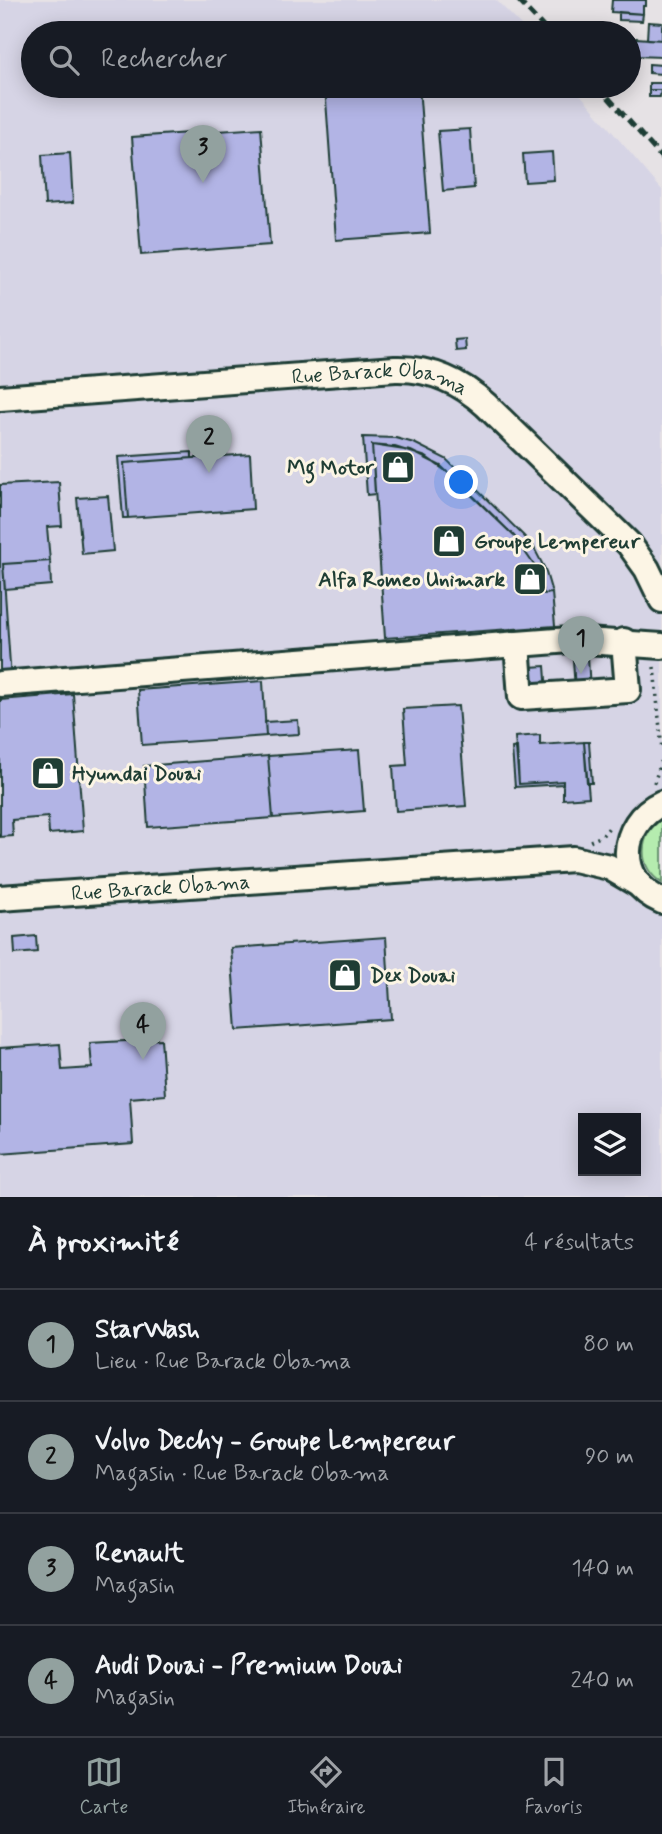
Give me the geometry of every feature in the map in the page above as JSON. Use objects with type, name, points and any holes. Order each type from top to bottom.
[{"type":"street","name":"Rue Barack Obama","points":[[0,398],[396,369],[426,372],[466,388],[486,405],[629,544],[647,569],[662,600]]},
{"type":"street","points":[[0,684],[584,640],[657,645]]},
{"type":"street","points":[[517,644],[521,697],[628,690],[624,641]]},
{"type":"street","name":"Rue Barack Obama","points":[[0,898],[574,859],[597,852],[632,830],[659,801]]},
{"type":"street","points":[[632,830],[627,858],[638,884]]},
{"type":"street","name":"Rue Barack Obama","points":[[574,859],[609,867],[662,901]]},
{"type":"path","points":[[657,645],[662,750]]},
{"type":"shaded area","points":[[0,0],[496,0],[517,21],[21,21],[21,98],[583,98],[662,190],[662,1197],[0,1197]]},
{"type":"green space","points":[[662,819],[662,883],[648,868],[644,851],[648,834]]},
{"type":"building","points":[[612,0],[646,0],[646,6],[643,6],[643,14],[611,12]]},
{"type":"building","points":[[619,12],[643,14],[642,21],[619,20]]},
{"type":"building","points":[[648,22],[662,23],[662,40],[647,39]]},
{"type":"building","points":[[641,38],[662,40],[662,57],[641,56]]},
{"type":"building","points":[[649,64],[662,65],[662,74],[649,73]]},
{"type":"building","points":[[649,83],[662,83],[662,90],[649,90]]},
{"type":"building","points":[[649,90],[661,90],[660,97],[649,97]]},
{"type":"building","points":[[326,98],[420,98],[430,233],[336,240]]},
{"type":"building","points":[[261,128],[270,245],[141,255],[132,137]]},
{"type":"building","points":[[470,129],[474,188],[443,191],[438,131]]},
{"type":"building","points":[[552,152],[554,180],[525,182],[523,154]]},
{"type":"building","points":[[70,153],[73,203],[45,205],[42,155]]},
{"type":"building","points":[[465,339],[466,350],[456,351],[455,340]]},
{"type":"building","points":[[363,437],[396,438],[414,443],[446,459],[532,544],[545,569],[552,593],[544,594],[534,565],[514,536],[454,477],[426,457],[395,447],[372,445],[375,494],[367,495]]},
{"type":"building","name":"Groupe Lempereur","points":[[372,445],[411,451],[441,466],[514,536],[534,565],[544,594],[552,593],[555,626],[385,638]]},
{"type":"building","points":[[192,452],[192,458],[124,463],[128,518],[123,518],[118,457]]},
{"type":"building","points":[[250,454],[253,509],[128,518],[124,463]]},
{"type":"building","points":[[59,482],[62,526],[47,527],[50,561],[3,564],[11,679],[0,680],[0,485]]},
{"type":"building","points":[[108,496],[113,551],[82,554],[77,498]]},
{"type":"building","points":[[50,561],[51,585],[5,589],[3,564]]},
{"type":"building","points":[[588,657],[590,690],[575,691],[573,659]]},
{"type":"building","points":[[545,666],[548,706],[532,707],[529,667]]},
{"type":"building","points":[[263,681],[266,736],[142,745],[138,690]]},
{"type":"building","points":[[73,694],[83,831],[49,834],[48,817],[12,820],[13,836],[0,837],[0,700]]},
{"type":"building","points":[[458,706],[466,806],[396,811],[393,766],[407,765],[403,709]]},
{"type":"building","points":[[298,720],[299,734],[266,736],[265,722]]},
{"type":"building","points":[[540,735],[540,745],[584,742],[589,797],[563,799],[563,781],[519,784],[515,737]]},
{"type":"building","points":[[584,742],[589,742],[592,783],[587,783]]},
{"type":"building","points":[[517,747],[519,784],[563,781],[563,784],[515,787],[512,748]]},
{"type":"building","points":[[359,750],[364,811],[273,818],[268,756]]},
{"type":"building","points":[[268,756],[273,818],[148,827],[144,766]]},
{"type":"building","points":[[36,936],[37,952],[15,954],[14,938]]},
{"type":"building","points":[[386,937],[391,1019],[237,1030],[231,948]]},
{"type":"building","points":[[161,1039],[165,1095],[130,1098],[133,1144],[0,1154],[0,1048],[60,1044],[62,1070],[92,1068],[90,1043]]},
{"type":"railway","points":[[518,0],[538,21]]},
{"type":"railway","points":[[609,98],[662,158]]},
{"type":"place","name":"Renault","points":[[203,183]]},
{"type":"place","name":"Mg Motor","points":[[398,467]]},
{"type":"place","name":"Volvo Dechy - Groupe Lempereur","points":[[209,473]]},
{"type":"place","name":"Groupe Lempereur","points":[[449,541]]},
{"type":"place","name":"Alfa Romeo Unimark","points":[[530,579]]},
{"type":"place","name":"StarWash","points":[[581,674]]},
{"type":"place","name":"Hyundai Douai","points":[[48,773]]},
{"type":"place","name":"Dex Douai","points":[[345,975]]},
{"type":"place","name":"Audi Douai - Premium Douai","points":[[143,1060]]}]
